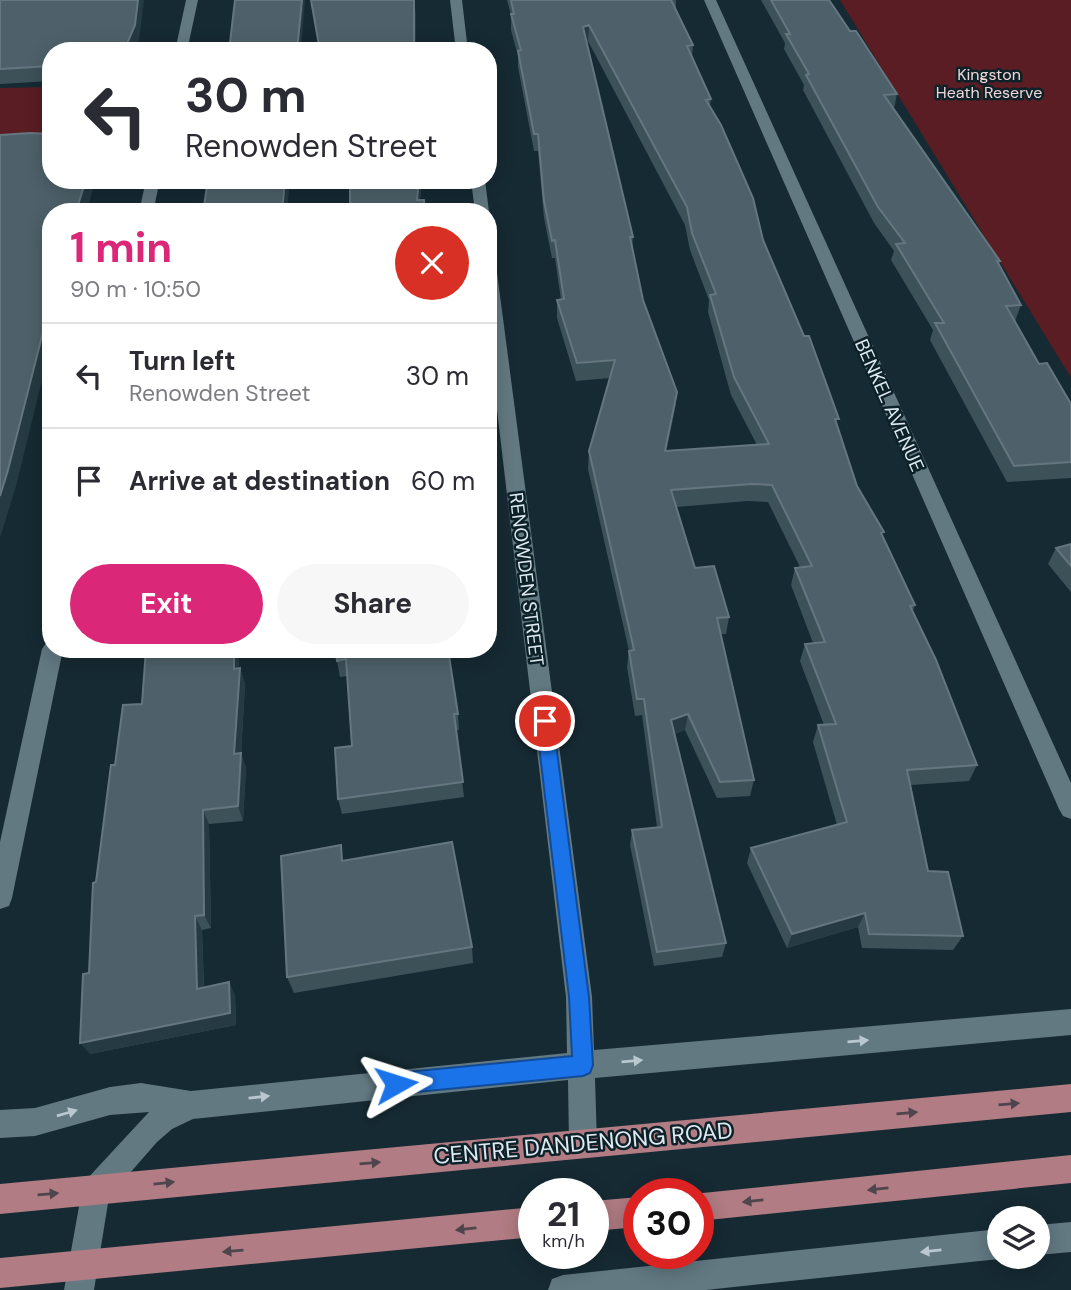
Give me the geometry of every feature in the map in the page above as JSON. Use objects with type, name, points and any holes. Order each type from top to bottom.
[{"type":"main road","name":"CENTRE DANDENONG ROAD","points":[[0,1199],[1071,1099]]},
{"type":"main road","points":[[714,1204],[1071,1169]]},
{"type":"main road","points":[[0,1273],[81,1278],[518,1224]]},
{"type":"street","points":[[183,42],[192,0]]},
{"type":"street","points":[[456,0],[461,42]]},
{"type":"street","name":"BENKEL AVENUE","points":[[710,0],[1071,809]]},
{"type":"street","name":"RENOWDEN STREET","points":[[497,337],[579,997],[583,1065],[583,1143]]},
{"type":"street","points":[[0,898],[51,658]]},
{"type":"street","points":[[0,1124],[35,1122],[110,1101],[141,1097],[191,1105],[583,1065],[1071,1022]]},
{"type":"street","points":[[81,1278],[96,1190],[147,1132],[162,1119],[191,1105]]},
{"type":"street","points":[[1050,1239],[1071,1237]]},
{"type":"street","points":[[563,1290],[987,1245]]},
{"type":"green space","name":"Kingston Heath Reserve","points":[[840,0],[1071,0],[1071,377],[1065,368]]},
{"type":"green space","points":[[42,87],[42,144],[0,144],[0,88]]},
{"type":"building","points":[[0,0],[138,0],[135,25],[128,42],[42,42],[42,67],[0,69]]},
{"type":"building","points":[[235,0],[302,0],[298,42],[230,42]]},
{"type":"building","points":[[311,0],[414,0],[414,42],[318,42]]},
{"type":"building","points":[[511,0],[671,0],[693,45],[687,46],[711,99],[706,100],[721,125],[753,198],[763,240],[804,336],[809,336],[839,419],[835,419],[857,486],[884,532],[881,533],[915,605],[910,606],[936,660],[977,765],[907,770],[928,871],[948,872],[963,936],[869,934],[865,913],[792,934],[751,848],[847,822],[818,725],[836,724],[805,644],[825,642],[795,568],[812,566],[772,485],[752,484],[671,490],[695,568],[714,566],[729,617],[717,618],[754,780],[720,782],[688,714],[671,720],[726,943],[657,952],[632,830],[662,827],[644,699],[637,699],[629,651],[634,650],[589,451],[615,360],[577,363],[557,300],[564,299],[555,240],[552,241],[544,201],[538,134],[534,134],[518,51],[521,50],[511,14],[514,14]],"holes":[[[589,25],[687,207],[692,233],[716,294],[710,295],[734,377],[769,444],[665,451],[677,392],[643,300],[630,237],[633,237],[583,27]]]},
{"type":"building","points":[[771,0],[829,0],[850,31],[856,31],[897,94],[884,95],[1000,261],[997,261],[1021,305],[1006,306],[1039,364],[1047,363],[1071,404],[1071,462],[1014,466],[935,323],[944,323],[896,244],[905,243],[878,207],[806,75],[809,74],[786,34],[790,34]]},
{"type":"building","points":[[42,134],[42,189],[83,189],[79,203],[42,203],[42,336],[0,496],[0,135]]},
{"type":"building","points":[[207,189],[284,189],[283,203],[204,203]]},
{"type":"building","points":[[350,189],[418,189],[417,200],[424,200],[424,203],[350,203]]},
{"type":"building","points":[[1071,544],[1071,566],[1056,548]]},
{"type":"building","points":[[145,658],[234,658],[234,669],[240,668],[234,754],[241,753],[238,806],[203,810],[204,915],[195,916],[197,989],[229,982],[230,1013],[80,1043],[83,974],[89,973],[93,883],[96,882],[111,765],[115,765],[123,705],[142,704]]},
{"type":"building","points":[[337,658],[449,658],[458,714],[454,714],[463,782],[338,799],[335,748],[352,746],[346,659],[337,661]]},
{"type":"building","points":[[452,842],[472,947],[287,977],[281,856],[341,845],[342,861]]},
{"type":"route","points":[[396,1084],[583,1065],[579,997],[545,721]]}]
